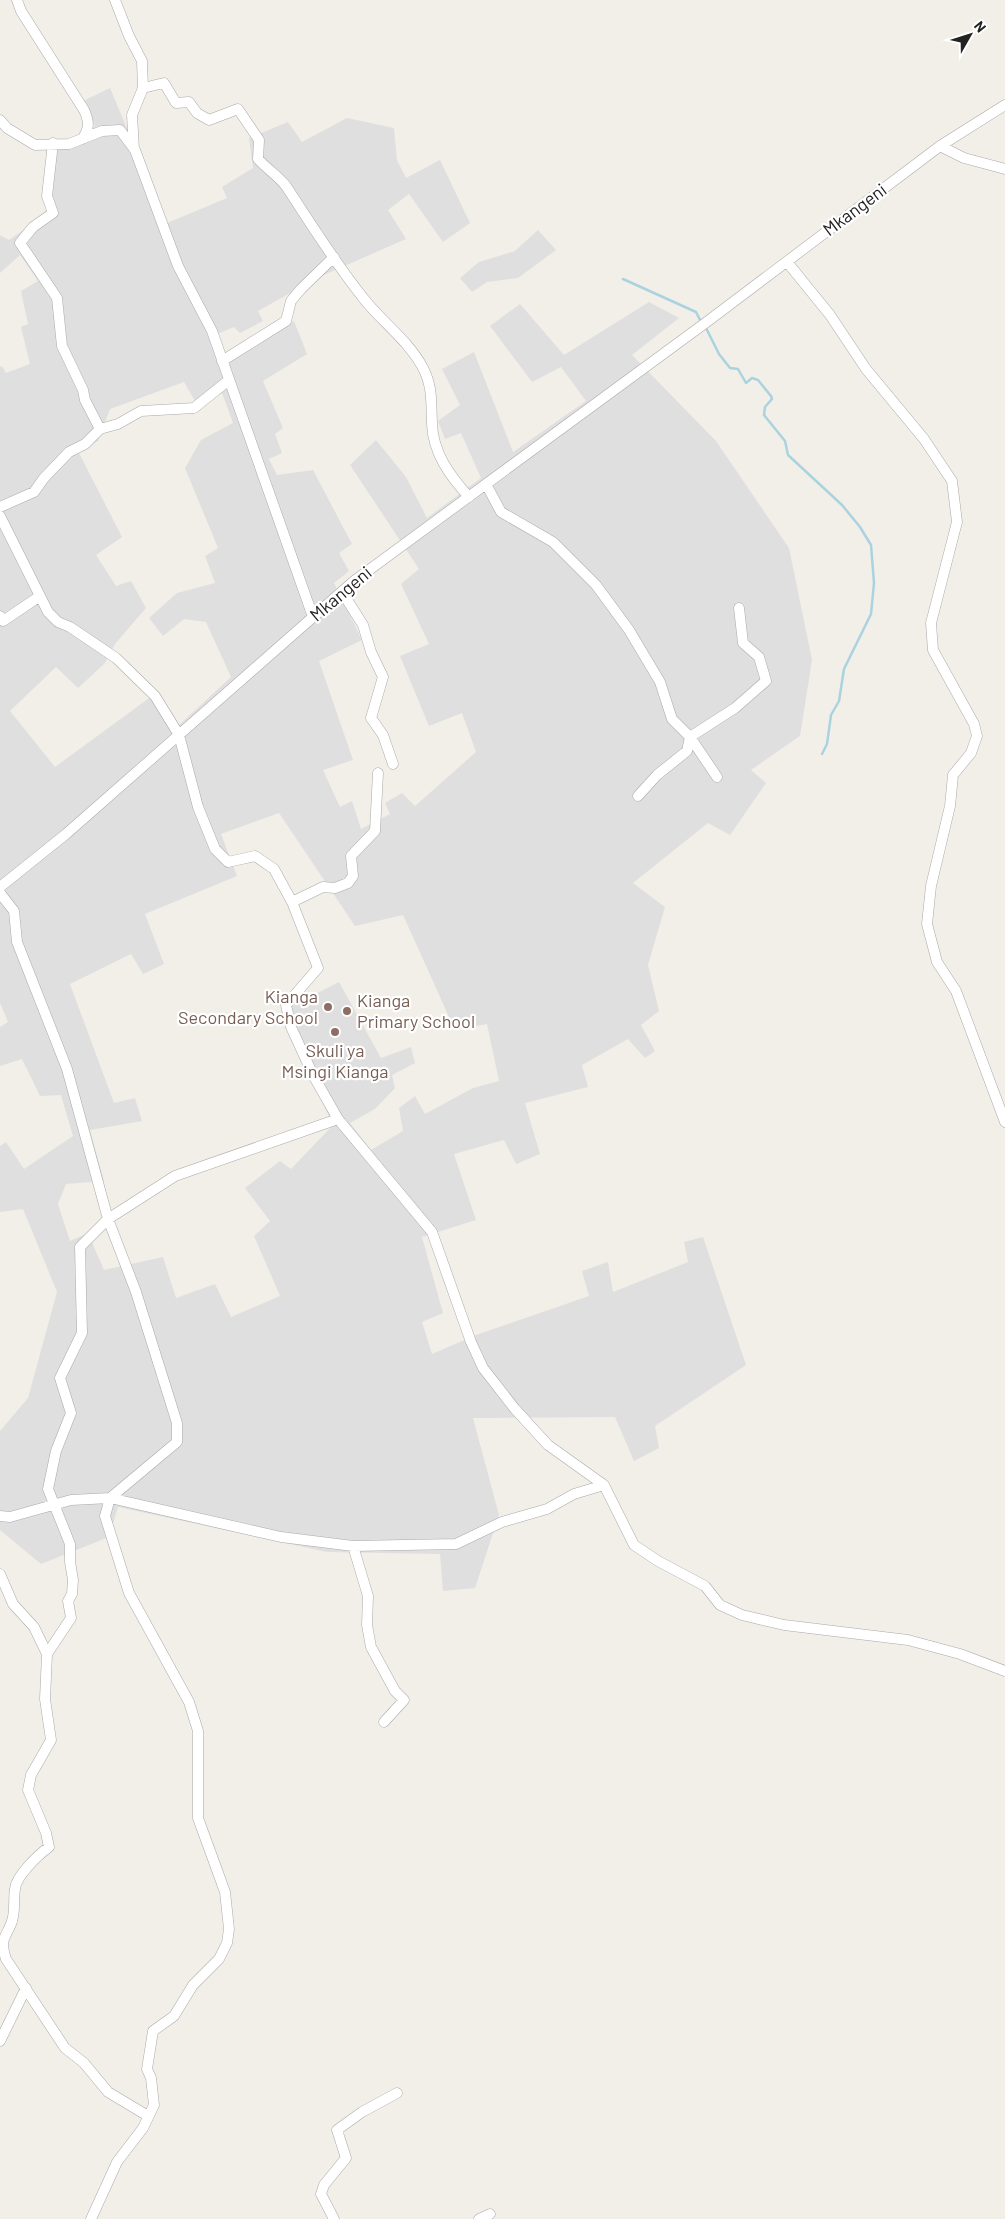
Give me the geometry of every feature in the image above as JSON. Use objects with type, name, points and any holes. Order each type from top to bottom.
[{"type":"street","points":[[17,0],[21,10],[84,110],[88,120],[88,129],[82,139]]},
{"type":"street","points":[[115,0],[128,36],[142,62],[143,88],[132,115],[134,150]]},
{"type":"street","points":[[143,88],[164,83],[176,103],[189,102],[197,113],[209,120],[238,108],[258,140],[258,159],[270,172],[276,174],[286,186],[364,298],[407,345],[423,368],[431,390],[434,439],[442,461],[454,480],[469,497]]},
{"type":"street","name":"Mkangeni","points":[[0,887],[66,834],[342,592],[787,262],[940,146],[1005,105]]},
{"type":"street","points":[[0,120],[7,128],[35,145],[69,144],[102,131],[120,130],[134,150],[178,266],[212,331],[312,618]]},
{"type":"street","points":[[53,143],[47,196],[53,213],[32,227],[20,243],[58,298],[62,346],[83,390],[92,416],[100,429]]},
{"type":"street","points":[[940,146],[964,158],[1005,169]]},
{"type":"street","points":[[222,361],[286,321],[291,301],[334,257]]},
{"type":"street","points":[[787,262],[830,315],[866,369],[924,439],[952,481],[957,522],[931,623],[930,634],[933,650],[974,724],[977,736],[971,753],[953,775],[950,806],[931,886],[927,924],[937,962],[956,991],[1005,1122]]},
{"type":"street","points":[[0,507],[34,492],[44,478],[69,452],[85,444],[100,429],[118,424],[140,411],[194,408],[229,380]]},
{"type":"street","points":[[486,484],[502,512],[553,542],[596,585],[629,630],[660,682],[672,720],[690,737],[717,776]]},
{"type":"street","points":[[0,516],[48,612],[58,622],[70,627],[116,658],[155,696],[179,735],[198,807],[215,849],[228,862],[255,856],[274,869],[292,902],[318,968],[286,1005],[292,1027],[313,1075],[338,1119],[432,1232],[471,1342],[483,1368],[548,1445],[604,1485],[634,1545],[658,1561],[705,1586],[720,1605],[742,1615],[784,1624],[908,1640],[960,1654],[1005,1672]]},
{"type":"street","points":[[342,592],[363,625],[370,652],[383,678],[371,718],[383,735],[394,764]]},
{"type":"street","points":[[1,620],[40,596]]},
{"type":"street","points":[[638,796],[657,775],[687,751],[690,737],[736,708],[766,681],[759,657],[743,643],[739,608]]},
{"type":"street","points":[[292,902],[323,887],[335,888],[348,883],[353,876],[351,856],[375,831],[378,773]]},
{"type":"street","points":[[0,893],[14,912],[17,942],[67,1069],[108,1219],[136,1292],[177,1422],[177,1442],[110,1498],[105,1516],[129,1593],[189,1702],[198,1731],[198,1818],[225,1892],[229,1929],[227,1943],[219,1959],[193,1985],[174,2016],[153,2031],[147,2068],[151,2078],[154,2105],[143,2128],[124,2150],[117,2162],[91,2219]]},
{"type":"street","points":[[47,1654],[71,1618],[68,1601],[72,1594],[73,1580],[70,1544],[48,1489],[56,1451],[71,1413],[60,1378],[82,1333],[80,1248],[108,1219],[175,1176],[338,1119]]},
{"type":"street","points":[[0,1516],[10,1517],[71,1500],[110,1498],[281,1537],[353,1546],[456,1544],[502,1522],[547,1509],[574,1494],[604,1485]]},
{"type":"street","points":[[353,1546],[368,1596],[367,1626],[371,1647],[395,1691],[404,1700],[384,1722]]},
{"type":"street","points":[[0,1574],[13,1604],[34,1628],[47,1654],[45,1699],[51,1740],[31,1775],[28,1790],[46,1833],[48,1847],[34,1858],[15,1886],[11,1923],[4,1934],[1,1946],[6,1960],[65,2048],[84,2063],[108,2092],[148,2116]]},
{"type":"street","points":[[0,2041],[26,1988]]},
{"type":"street","points":[[334,2219],[321,2194],[324,2185],[346,2158],[336,2130],[362,2112],[397,2093]]},
{"type":"street","points":[[479,2219],[490,2214]]},
{"type":"shaded area","points":[[110,88],[167,223],[227,198],[222,187],[253,168],[249,138],[288,122],[302,142],[347,118],[394,128],[397,160],[406,178],[440,160],[470,223],[443,242],[409,194],[388,210],[406,239],[317,278],[258,311],[263,321],[240,333],[234,327],[215,335],[224,357],[294,321],[307,354],[263,381],[283,428],[275,434],[282,453],[269,459],[277,475],[313,470],[352,544],[339,553],[349,571],[334,583],[362,640],[319,661],[353,760],[323,770],[340,807],[352,801],[361,829],[390,814],[385,803],[402,793],[415,806],[476,752],[462,713],[429,726],[400,656],[429,644],[401,584],[419,569],[350,465],[376,440],[406,477],[427,518],[481,478],[461,433],[445,439],[438,421],[460,405],[442,369],[474,352],[513,452],[586,401],[561,367],[532,382],[490,326],[520,304],[564,355],[649,302],[679,318],[632,355],[716,441],[789,548],[812,660],[800,736],[751,770],[766,783],[730,835],[708,823],[633,883],[665,907],[648,965],[659,1011],[641,1025],[655,1051],[645,1058],[628,1039],[582,1065],[588,1087],[525,1103],[540,1154],[516,1164],[504,1140],[454,1154],[476,1220],[422,1237],[443,1313],[422,1322],[432,1354],[476,1335],[589,1296],[582,1271],[608,1262],[613,1292],[688,1262],[684,1242],[703,1237],[746,1365],[655,1426],[659,1448],[634,1461],[615,1417],[473,1418],[499,1515],[475,1588],[443,1591],[440,1554],[327,1552],[118,1507],[109,1537],[41,1564],[0,1530],[0,1431],[28,1398],[57,1292],[23,1209],[0,1212],[0,1146],[6,1142],[24,1169],[73,1136],[61,1095],[40,1096],[22,1059],[0,1066],[0,1027],[8,1022],[0,1003],[0,367],[2,366],[6,373],[30,364],[21,327],[28,324],[21,291],[38,281],[20,255],[0,273],[0,235],[9,240],[46,214],[51,148],[95,126],[83,101]],"holes":[[[184,382],[199,408],[222,393],[233,423],[201,440],[185,468],[218,548],[205,556],[215,583],[177,593],[149,618],[163,636],[184,619],[206,622],[231,677],[179,725],[156,693],[55,767],[10,711],[56,667],[78,688],[105,663],[115,644],[146,608],[131,581],[116,586],[96,555],[122,537],[78,451],[98,441],[110,409]],[[279,813],[355,926],[403,915],[455,1030],[487,1024],[499,1081],[473,1088],[425,1114],[415,1096],[399,1108],[403,1131],[371,1150],[350,1123],[375,1109],[395,1088],[392,1075],[415,1063],[411,1047],[381,1058],[339,982],[280,1012],[333,1125],[291,1169],[280,1161],[245,1188],[270,1221],[254,1236],[280,1296],[231,1317],[215,1284],[176,1298],[163,1257],[104,1270],[88,1233],[70,1241],[58,1204],[66,1184],[104,1181],[90,1130],[142,1121],[135,1098],[114,1103],[70,984],[131,954],[143,974],[164,964],[145,914],[237,876],[221,834]]]},
{"type":"shaded area","points":[[538,230],[556,250],[518,278],[487,282],[472,292],[460,278],[479,262],[515,251]]},
{"type":"waterway","points":[[623,279],[696,312],[701,322]]},
{"type":"waterway","points":[[705,326],[719,354],[730,368],[738,369],[746,383],[752,378],[758,380],[771,396],[772,399],[765,407],[764,415],[785,441],[788,455],[842,505],[860,527],[871,545],[874,583],[871,614],[844,669],[839,701],[831,715],[827,744],[822,754]]},
{"type":"place","name":"Kianga Secondary School","points":[[328,1007]]},
{"type":"place","name":"Kianga Primary School","points":[[347,1011]]},
{"type":"place","name":"Skuli ya Msingi Kianga","points":[[335,1032]]}]
